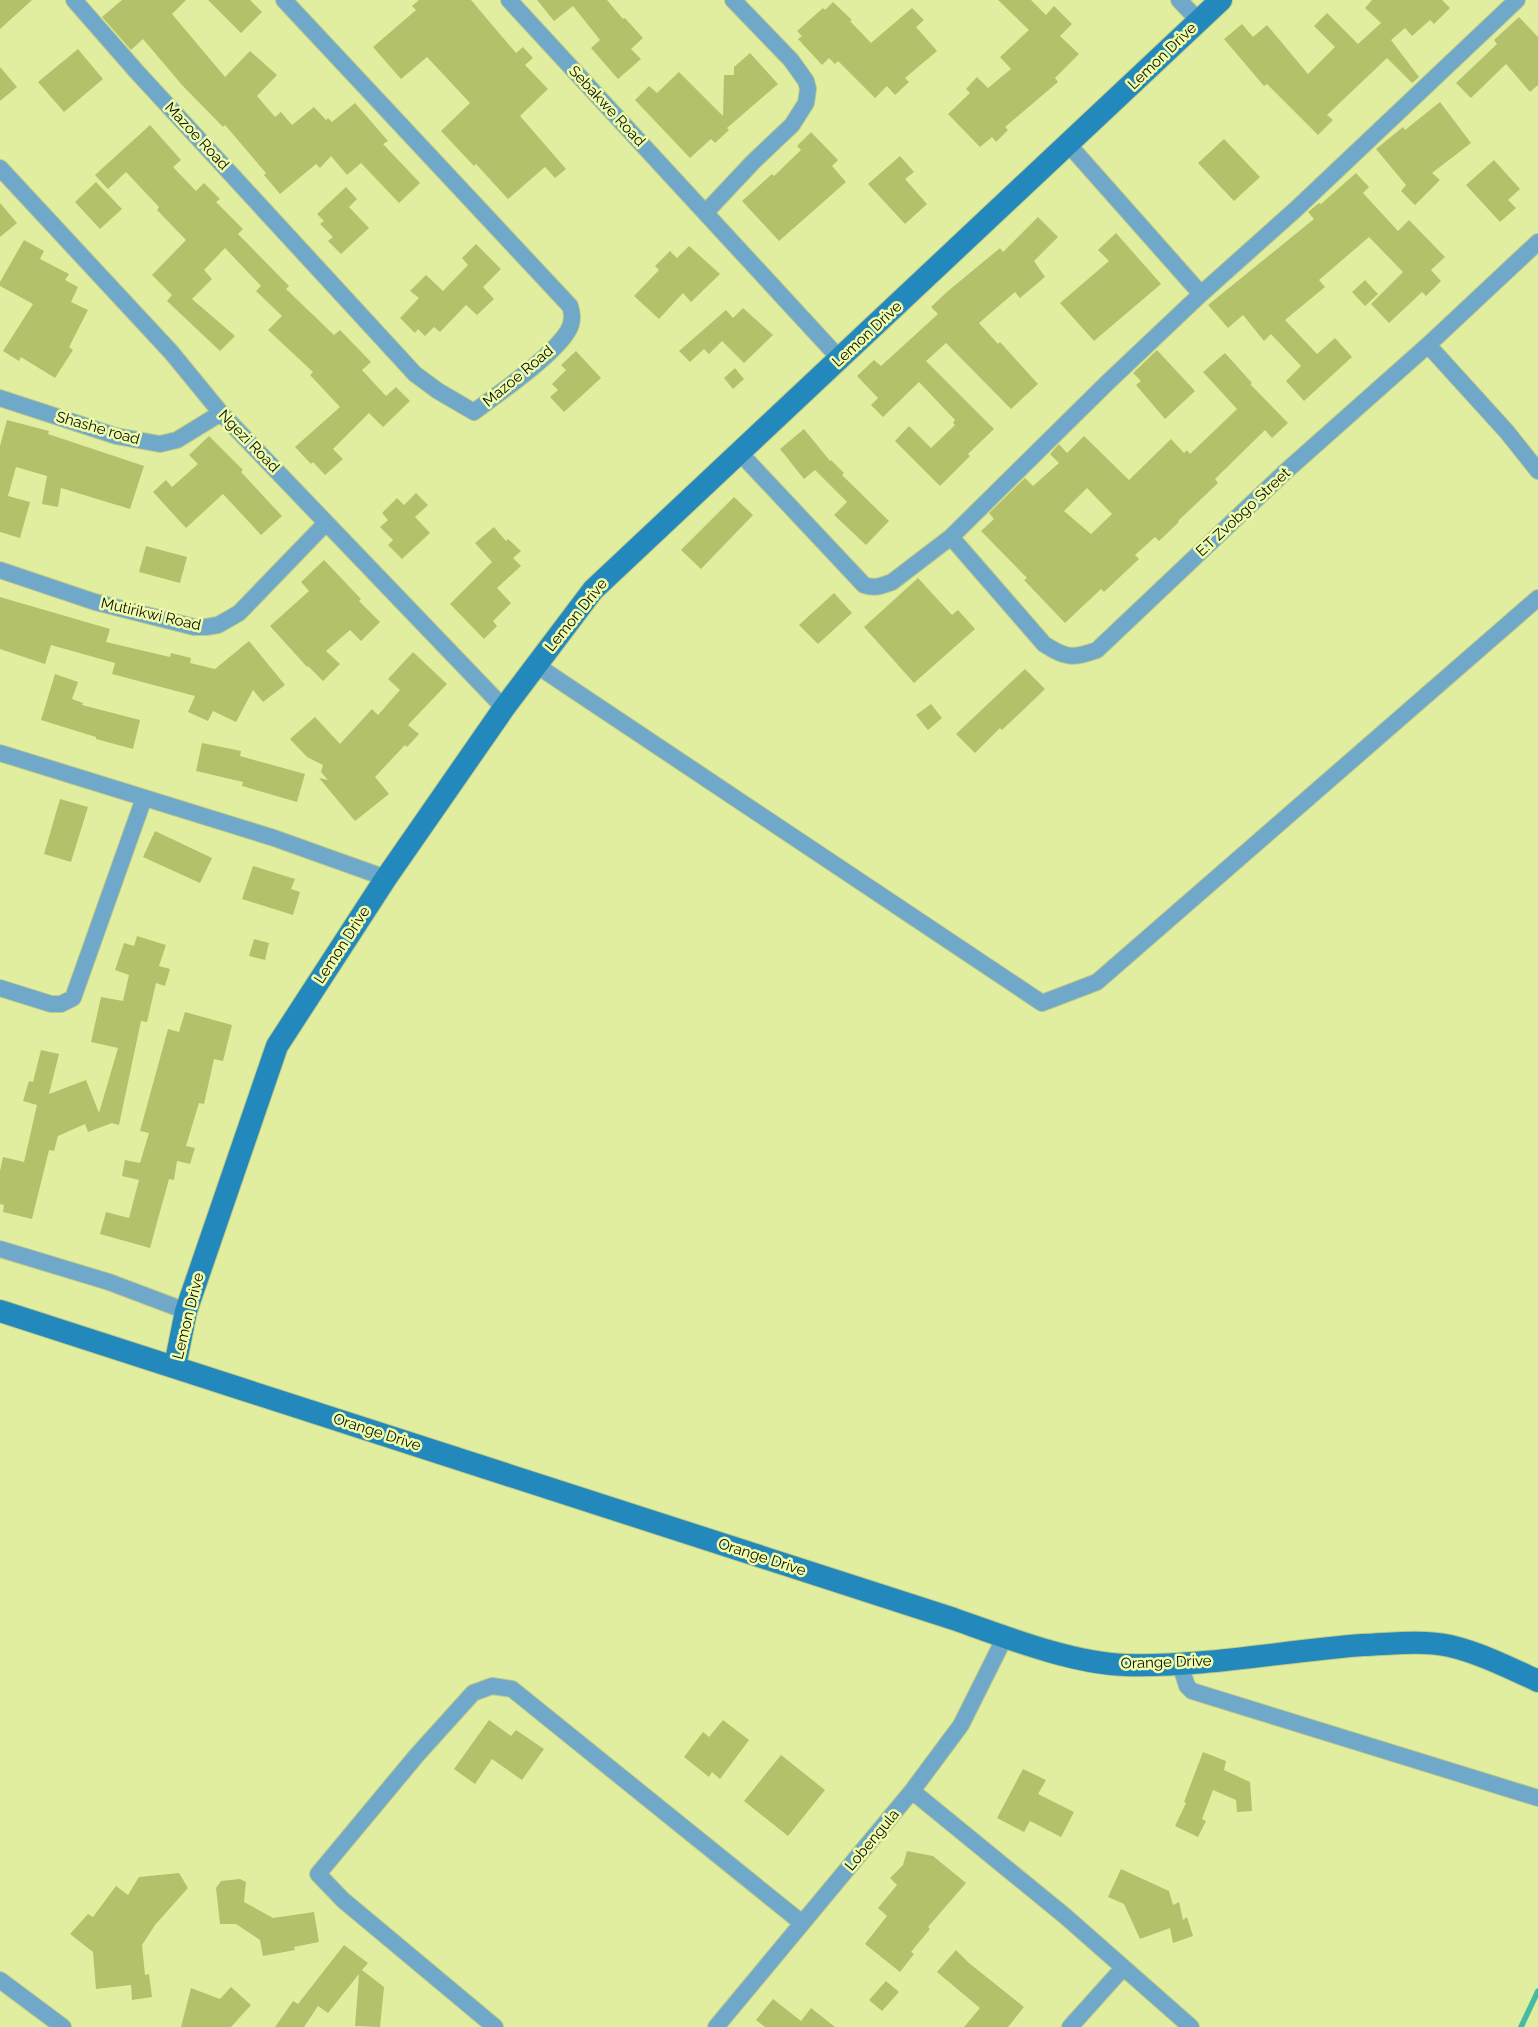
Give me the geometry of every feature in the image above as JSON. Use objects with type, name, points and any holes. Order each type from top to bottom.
[{"type":"street","name":"Mazoe Road","points":[[74,0],[137,72],[415,374],[474,412],[544,358],[567,332],[572,323],[573,314],[570,306],[284,0]]},
{"type":"street","name":"Sebakwe Road","points":[[509,0],[840,359]]},
{"type":"street","points":[[706,212],[753,162],[792,125],[806,103],[808,89],[806,80],[791,60],[733,0]]},
{"type":"street","points":[[1179,0],[1199,20]]},
{"type":"street","name":"Lemon Drive","points":[[175,1366],[186,1311],[276,1046],[386,878],[504,708],[593,590],[1069,145],[1221,0]]},
{"type":"street","points":[[740,453],[864,584],[871,588],[881,587],[892,582],[952,537],[1106,383],[1201,294],[1295,210],[1517,0]]},
{"type":"street","points":[[1069,145],[1201,294]]},
{"type":"street","name":"Ngezi Road","points":[[0,168],[171,352],[221,413],[504,708]]},
{"type":"street","name":"E.T Zvobgo Street","points":[[952,537],[1044,644],[1057,653],[1070,657],[1082,656],[1097,650],[1285,472],[1428,345],[1538,242]]},
{"type":"street","points":[[1428,345],[1507,432],[1538,471]]},
{"type":"street","name":"Shashe road","points":[[0,398],[116,436],[160,444],[177,440],[221,413]]},
{"type":"street","name":"Mutirikwi Road","points":[[0,570],[95,602],[194,627],[206,627],[218,625],[239,613],[326,523]]},
{"type":"street","points":[[536,665],[1042,1003],[1097,982],[1538,598]]},
{"type":"street","points":[[0,753],[274,838],[386,878]]},
{"type":"street","points":[[0,988],[52,1004],[61,1004],[73,998],[144,798]]},
{"type":"street","points":[[0,1249],[109,1282],[186,1311]]},
{"type":"street","name":"Orange Drive","points":[[0,1311],[1068,1656],[1123,1665],[1180,1664],[1351,1646],[1409,1642],[1434,1643],[1468,1651],[1538,1681]]},
{"type":"street","name":"Lobengula","points":[[716,2027],[912,1790],[961,1725],[1005,1637]]},
{"type":"street","points":[[1180,1664],[1187,1686],[1192,1691],[1538,1798]]},
{"type":"street","points":[[495,2027],[343,1900],[318,1874],[416,1755],[473,1693],[492,1686],[512,1689],[802,1923]]},
{"type":"street","points":[[912,1790],[1065,1916],[1191,2027]]},
{"type":"street","points":[[1070,2027],[1123,1968]]},
{"type":"street","points":[[0,1980],[63,2027]]},
{"type":"building","points":[[0,0],[32,0],[0,29]]},
{"type":"building","points":[[122,0],[186,0],[172,14],[225,77],[250,51],[277,75],[257,96],[275,117],[281,112],[292,125],[314,107],[326,120],[328,118],[332,122],[355,103],[388,141],[383,144],[420,183],[399,203],[361,163],[347,175],[331,156],[320,168],[316,164],[280,194],[264,175],[266,173],[225,125],[223,127],[182,85],[143,39],[131,50],[102,17]]},
{"type":"building","points":[[208,0],[250,0],[262,12],[241,33]]},
{"type":"building","points":[[419,0],[471,0],[516,53],[523,47],[533,58],[525,65],[548,89],[520,116],[566,169],[555,178],[545,167],[508,199],[476,164],[474,166],[441,131],[470,103],[427,57],[401,79],[373,47],[416,10],[412,6]]},
{"type":"building","points":[[537,0],[607,0],[643,38],[631,49],[641,59],[618,79],[591,48],[600,40],[573,6],[554,21]]},
{"type":"building","points":[[998,0],[1031,0],[1046,15],[1054,6],[1072,24],[1060,36],[1079,54],[1055,78],[1058,82],[1005,127],[1008,130],[996,142],[992,137],[980,147],[948,114],[970,93],[966,89],[977,77],[988,88],[1011,69],[1000,57],[1029,30]]},
{"type":"building","points":[[1372,0],[1442,0],[1450,8],[1434,24],[1430,20],[1412,36],[1405,28],[1391,40],[1419,77],[1412,83],[1387,58],[1327,115],[1333,120],[1318,135],[1267,84],[1264,86],[1224,39],[1242,24],[1253,37],[1267,25],[1308,74],[1335,47],[1314,26],[1327,13],[1358,44],[1381,23],[1365,8]]},
{"type":"building","points":[[833,2],[852,20],[850,21],[871,43],[912,8],[924,20],[916,27],[937,51],[905,78],[909,82],[895,95],[887,86],[875,98],[838,61],[835,64],[829,58],[822,65],[798,39],[802,36],[797,31],[823,8],[825,10]]},
{"type":"building","points":[[1519,17],[1538,37],[1538,85],[1530,92],[1506,64],[1471,98],[1456,83],[1497,44],[1494,40]]},
{"type":"building","points":[[78,49],[103,79],[64,112],[38,82]]},
{"type":"building","points":[[750,53],[778,84],[727,128],[729,130],[715,143],[711,139],[690,158],[635,100],[649,86],[657,93],[679,72],[723,116],[724,75],[734,75],[734,67]]},
{"type":"building","points":[[0,67],[17,87],[0,101]]},
{"type":"building","points":[[1440,102],[1471,143],[1432,173],[1440,180],[1415,205],[1401,191],[1406,185],[1376,149],[1403,127],[1405,130]]},
{"type":"building","points":[[150,125],[181,160],[173,167],[196,191],[204,183],[220,199],[216,202],[243,229],[238,234],[289,286],[286,289],[334,335],[340,330],[371,362],[362,370],[386,396],[396,387],[410,401],[383,427],[369,413],[333,449],[343,459],[325,475],[313,462],[311,464],[295,447],[340,407],[310,375],[313,372],[268,330],[282,316],[256,291],[261,286],[225,248],[204,270],[212,279],[192,299],[235,336],[220,351],[167,301],[172,295],[152,275],[186,240],[157,210],[159,207],[126,172],[108,189],[95,175]]},
{"type":"building","points":[[811,132],[838,160],[832,166],[846,182],[779,241],[742,201],[772,174],[774,176],[801,150],[797,146]]},
{"type":"building","points":[[1224,139],[1260,177],[1234,201],[1198,163]]},
{"type":"building","points":[[900,156],[914,172],[905,179],[927,204],[905,224],[868,184]]},
{"type":"building","points":[[1494,160],[1520,189],[1508,200],[1516,208],[1500,222],[1466,185]]},
{"type":"building","points":[[1356,173],[1369,187],[1363,193],[1398,231],[1409,220],[1445,257],[1431,270],[1441,281],[1426,296],[1422,292],[1389,323],[1371,304],[1403,272],[1369,237],[1319,280],[1325,287],[1285,320],[1317,354],[1335,338],[1352,357],[1304,401],[1286,381],[1301,366],[1271,334],[1264,341],[1243,315],[1228,328],[1208,305],[1314,219],[1308,212],[1319,203],[1321,204]]},
{"type":"building","points":[[96,182],[122,209],[100,229],[75,202]]},
{"type":"building","points":[[346,187],[357,199],[349,207],[369,228],[341,254],[328,241],[333,237],[320,224],[324,221],[317,214]]},
{"type":"building","points":[[0,203],[17,223],[0,237]]},
{"type":"building","points":[[1038,217],[1058,237],[1034,261],[1045,277],[1020,298],[1015,292],[979,323],[998,344],[1000,342],[1038,384],[1011,409],[946,343],[926,361],[994,429],[968,454],[970,456],[940,486],[895,441],[909,426],[931,448],[955,425],[953,423],[955,420],[919,382],[883,417],[871,405],[878,398],[857,376],[874,360],[881,366],[938,314],[931,307],[1000,248],[1003,252]]},
{"type":"building","points":[[1116,233],[1161,284],[1094,341],[1060,303],[1109,261],[1098,250]]},
{"type":"building","points":[[24,240],[44,251],[40,259],[69,274],[65,280],[78,287],[71,302],[88,310],[69,347],[73,350],[55,378],[21,357],[19,361],[3,351],[33,304],[0,286],[0,282]]},
{"type":"building","points":[[476,244],[501,269],[483,287],[494,299],[477,315],[466,305],[440,332],[434,327],[425,336],[418,329],[415,333],[400,318],[419,298],[410,291],[426,275],[443,291],[468,265],[462,258]]},
{"type":"building","points":[[689,246],[720,274],[691,302],[683,293],[659,319],[634,296],[659,270],[655,266],[670,251],[677,258]]},
{"type":"building","points":[[1365,280],[1378,294],[1365,306],[1352,292]]},
{"type":"building","points":[[743,308],[773,335],[744,363],[722,341],[709,354],[704,349],[690,362],[679,351],[726,310],[733,318]]},
{"type":"building","points":[[1157,350],[1195,391],[1165,419],[1136,385],[1141,381],[1133,373]]},
{"type":"building","points":[[576,351],[601,378],[564,412],[550,397],[558,390],[552,384],[566,370],[561,365]]},
{"type":"building","points":[[1225,353],[1252,383],[1250,384],[1288,423],[1272,438],[1265,430],[1215,479],[1218,483],[1179,522],[1159,541],[1155,537],[1135,555],[1139,559],[1104,592],[1101,589],[1065,623],[1024,580],[1027,578],[981,531],[994,519],[989,513],[1025,478],[1033,486],[1059,463],[1050,454],[1059,444],[1067,453],[1084,436],[1129,480],[1171,439],[1184,453],[1187,450],[1190,454],[1237,409],[1203,372]],"holes":[[[1087,488],[1112,514],[1091,534],[1064,511]]]},
{"type":"building","points":[[735,368],[744,379],[733,389],[724,378]]},
{"type":"building","points":[[7,420],[49,431],[48,434],[144,466],[130,509],[61,488],[58,507],[42,504],[47,476],[16,467],[8,496],[30,502],[20,538],[0,532],[0,446]]},
{"type":"building","points":[[804,429],[830,461],[844,473],[842,475],[889,521],[866,545],[834,515],[847,502],[815,470],[804,479],[780,449]]},
{"type":"building","points":[[209,436],[243,470],[241,472],[282,516],[261,535],[223,494],[186,528],[153,492],[166,480],[172,487],[198,464],[189,455]]},
{"type":"building","points":[[416,493],[428,505],[415,517],[430,533],[402,559],[388,545],[393,540],[380,527],[388,520],[382,513],[397,498],[404,505]]},
{"type":"building","points":[[734,497],[753,515],[701,569],[681,550]]},
{"type":"building","points":[[494,527],[506,541],[508,539],[521,551],[513,558],[521,566],[497,588],[511,603],[493,621],[497,626],[484,639],[450,604],[492,562],[475,543]]},
{"type":"building","points":[[146,546],[187,557],[180,583],[139,572]]},
{"type":"building","points":[[324,560],[361,599],[359,601],[380,622],[361,641],[350,630],[326,651],[340,664],[323,681],[307,667],[270,626],[309,591],[301,582]]},
{"type":"building","points":[[918,578],[952,615],[958,610],[975,629],[914,683],[864,627]]},
{"type":"building","points":[[834,593],[852,613],[818,644],[799,625]]},
{"type":"building","points":[[0,597],[110,629],[106,642],[170,657],[171,653],[191,658],[190,663],[215,669],[249,641],[285,685],[263,702],[253,690],[236,722],[213,711],[208,721],[188,712],[195,696],[112,674],[115,663],[51,645],[45,664],[0,649]]},
{"type":"building","points":[[413,652],[447,684],[408,725],[419,734],[407,747],[405,745],[375,777],[389,794],[355,821],[319,778],[328,780],[321,772],[323,765],[307,757],[290,739],[315,717],[340,744],[372,709],[378,715],[400,690],[388,679]]},
{"type":"building","points":[[1025,669],[1045,689],[1002,730],[1000,728],[975,753],[956,734]]},
{"type":"building","points":[[55,674],[78,682],[72,699],[83,703],[82,705],[140,720],[133,749],[96,739],[96,737],[41,720]]},
{"type":"building","points":[[931,704],[942,718],[928,730],[916,715]]},
{"type":"building","points":[[202,743],[241,751],[240,756],[305,774],[297,802],[242,786],[243,782],[196,771]]},
{"type":"building","points":[[60,799],[88,807],[71,862],[44,854]]},
{"type":"building","points":[[155,831],[212,858],[200,883],[143,857]]},
{"type":"building","points":[[253,866],[295,879],[291,889],[300,892],[293,915],[242,899]]},
{"type":"building","points":[[137,936],[166,945],[159,966],[170,969],[165,986],[156,983],[147,1022],[141,1021],[119,1125],[112,1123],[88,1132],[85,1124],[58,1136],[54,1151],[49,1150],[32,1219],[3,1212],[4,1205],[0,1204],[0,1171],[3,1157],[24,1162],[37,1105],[23,1101],[29,1081],[33,1082],[41,1050],[59,1054],[49,1094],[86,1080],[99,1113],[118,1048],[91,1042],[101,997],[123,1001],[129,975],[115,970],[124,943],[134,946]]},
{"type":"building","points":[[254,939],[269,943],[265,960],[249,956]]},
{"type":"building","points":[[185,1012],[232,1025],[223,1061],[214,1059],[204,1104],[199,1103],[186,1146],[195,1148],[190,1164],[177,1161],[174,1180],[169,1179],[150,1248],[100,1234],[106,1212],[129,1218],[139,1180],[122,1176],[125,1160],[140,1163],[149,1133],[140,1131],[168,1029],[179,1032]]},
{"type":"building","points":[[489,1720],[511,1736],[516,1730],[544,1749],[522,1780],[492,1759],[475,1784],[454,1769]]},
{"type":"building","points":[[723,1720],[749,1740],[720,1779],[712,1772],[709,1777],[684,1757],[703,1732],[709,1737]]},
{"type":"building","points":[[1203,1752],[1226,1761],[1224,1770],[1250,1782],[1252,1811],[1237,1812],[1236,1800],[1213,1790],[1202,1819],[1206,1821],[1198,1837],[1175,1826],[1186,1803],[1184,1802]]},
{"type":"building","points":[[781,1755],[825,1790],[788,1836],[744,1801]]},
{"type":"building","points":[[1023,1769],[1046,1780],[1038,1794],[1074,1812],[1061,1837],[1030,1821],[1024,1832],[997,1818]]},
{"type":"building","points":[[907,1851],[933,1856],[966,1883],[928,1927],[930,1929],[911,1952],[914,1954],[900,1972],[865,1944],[887,1916],[878,1908],[897,1885],[890,1878],[903,1865]]},
{"type":"building","points":[[1121,1869],[1169,1891],[1173,1905],[1179,1902],[1183,1920],[1187,1917],[1193,1936],[1173,1943],[1170,1928],[1140,1939],[1124,1904],[1108,1897]]},
{"type":"building","points":[[179,1873],[188,1888],[155,1925],[142,1945],[145,1975],[149,1974],[152,1997],[132,2000],[131,1985],[96,1989],[93,1952],[70,1934],[88,1914],[93,1917],[116,1886],[128,1895],[139,1877]]},
{"type":"building","points":[[240,1879],[246,1882],[244,1902],[273,1918],[314,1912],[319,1942],[294,1947],[295,1950],[263,1956],[260,1940],[236,1924],[220,1924],[216,1888],[221,1881]]},
{"type":"building","points":[[344,1945],[368,1963],[362,1970],[384,1987],[380,2027],[355,2026],[359,1974],[328,2013],[318,2006],[304,2027],[275,2027],[293,2001],[298,2004]]},
{"type":"building","points":[[956,1950],[969,1963],[1024,2007],[1008,2027],[964,2027],[980,2008],[937,1972]]},
{"type":"building","points":[[886,1981],[899,1992],[882,2011],[869,2000]]},
{"type":"building","points":[[231,1987],[251,2005],[231,2027],[181,2027],[191,1988],[220,1999]]},
{"type":"building","points":[[773,1999],[801,2021],[811,2008],[835,2027],[765,2027],[756,2020]]},
{"type":"waterway","points":[[1521,2027],[1538,1991]]}]
